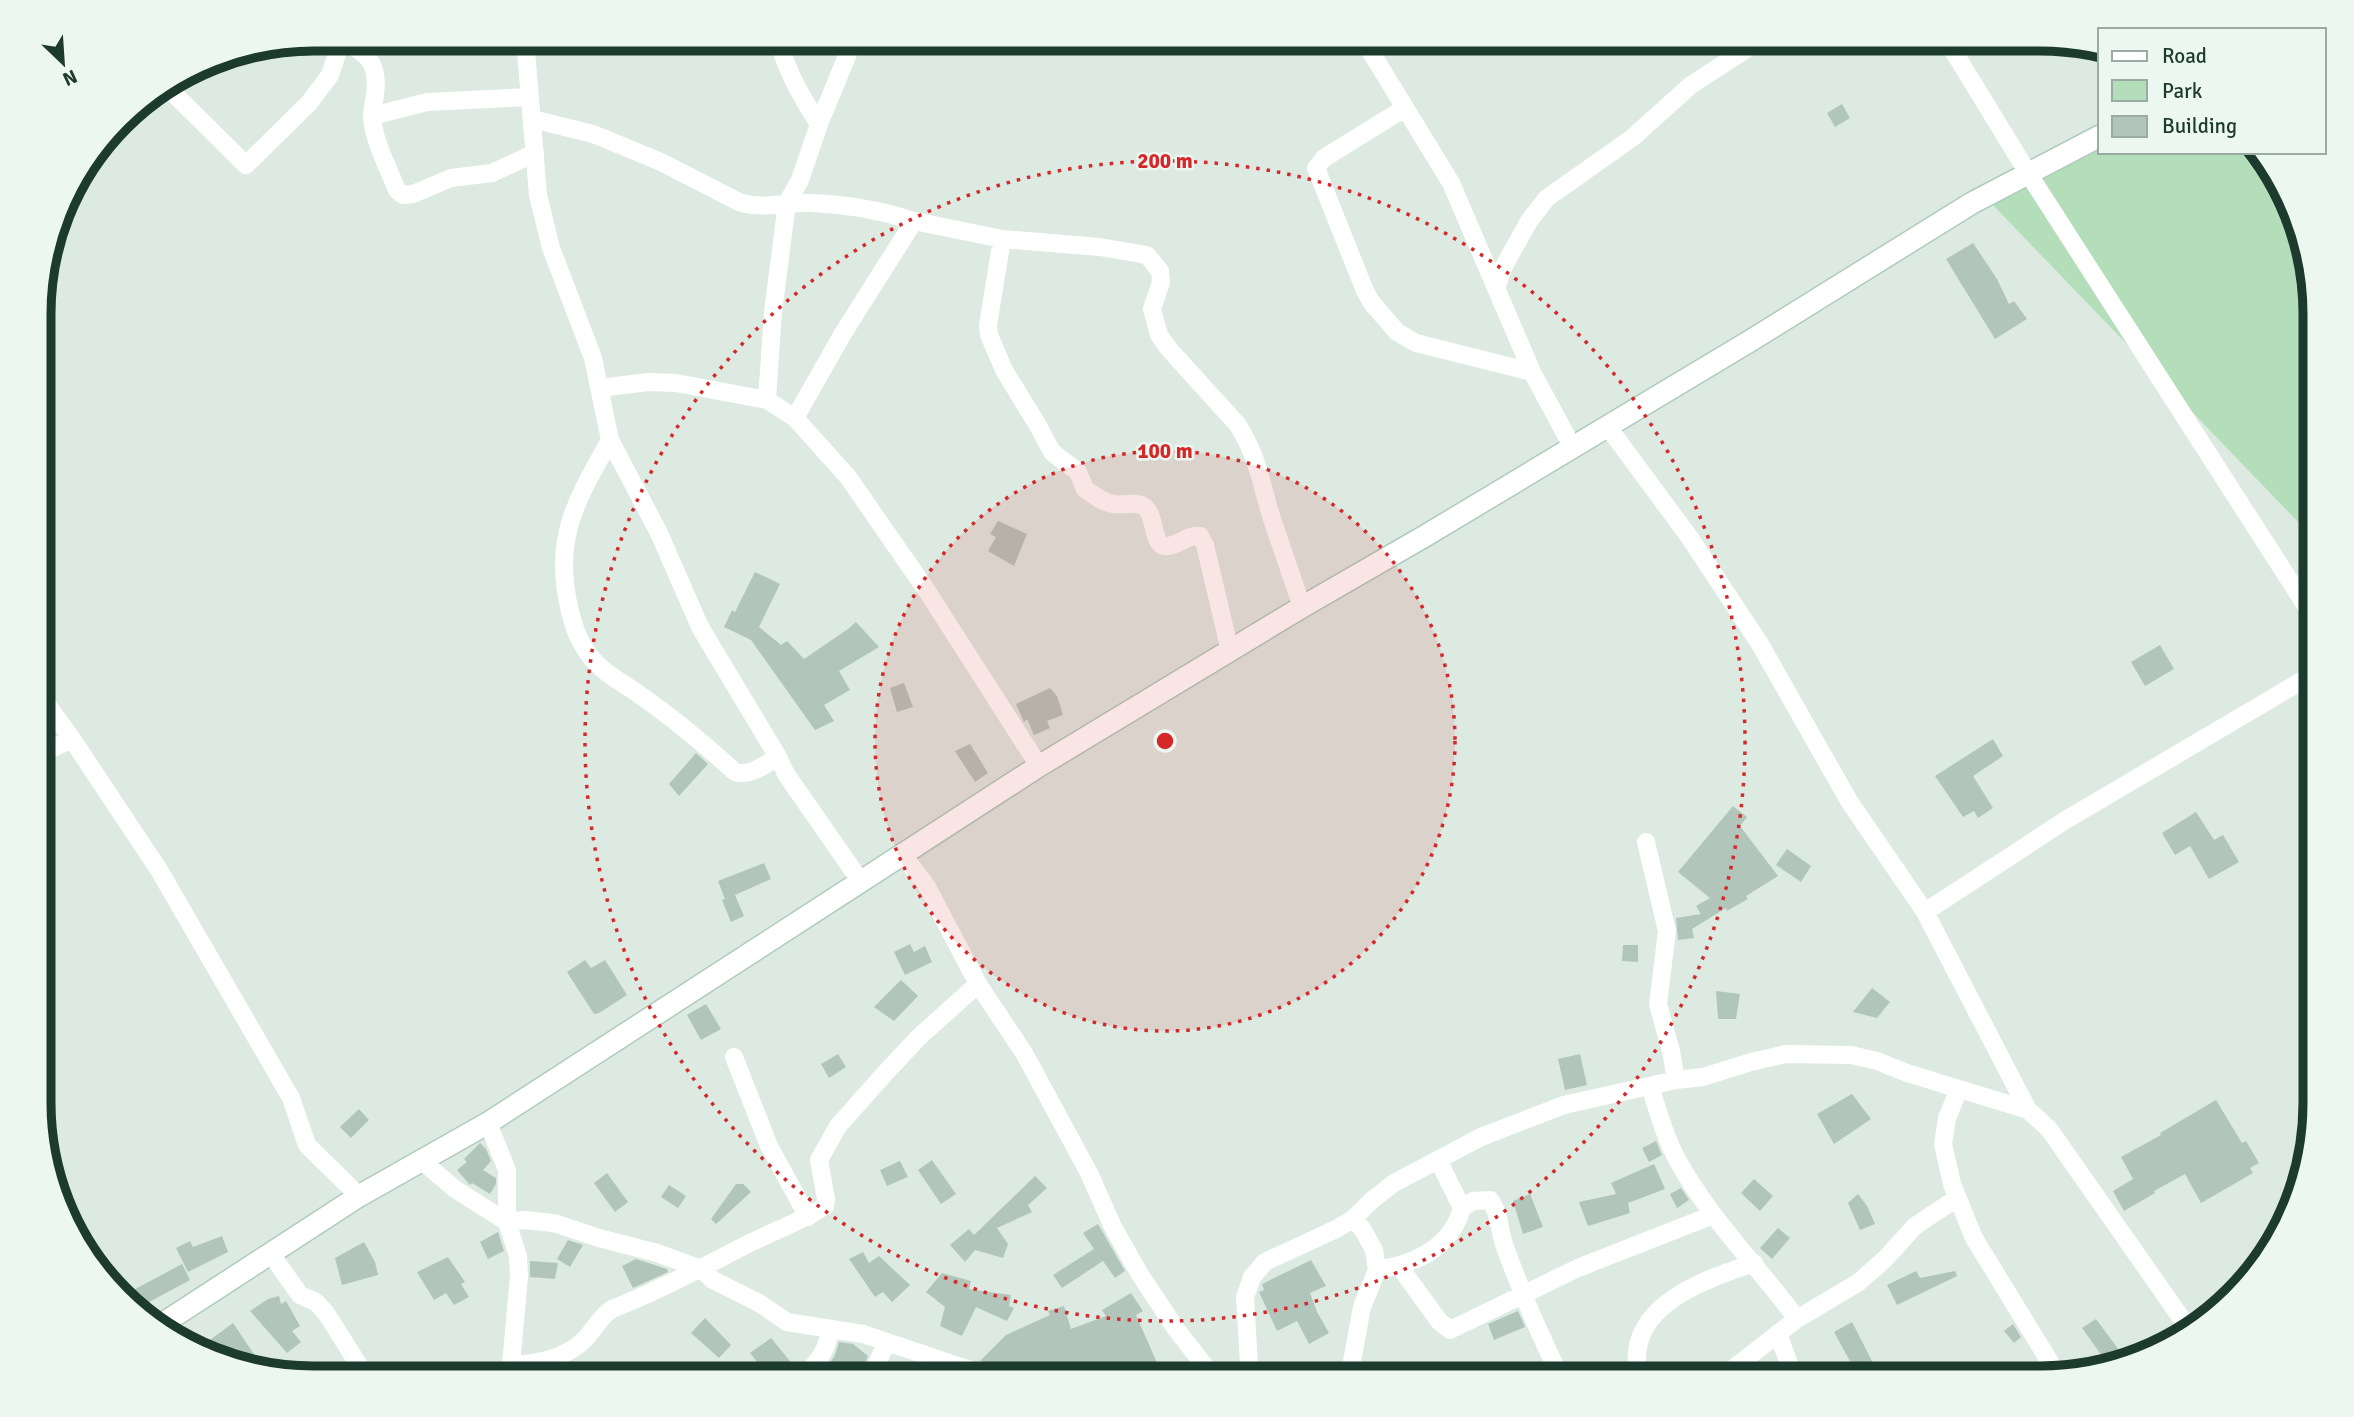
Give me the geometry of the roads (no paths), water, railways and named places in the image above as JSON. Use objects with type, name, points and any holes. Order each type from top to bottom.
[{"type":"street","points":[[172,92],[246,165],[309,103],[330,75],[338,51]]},
{"type":"street","points":[[362,51],[371,61],[377,76],[372,116],[382,153],[397,190],[402,195],[414,194],[451,178],[492,173],[534,153]]},
{"type":"street","points":[[526,51],[538,195],[551,248],[581,325],[600,388],[610,440],[659,533],[700,626],[786,774],[861,882]]},
{"type":"street","points":[[781,51],[800,94],[819,124]]},
{"type":"street","points":[[766,400],[773,312],[787,203],[800,180],[849,51]]},
{"type":"street","points":[[1371,51],[1451,183],[1532,372],[1573,447]]},
{"type":"street","points":[[1497,286],[1503,268],[1529,221],[1547,198],[1632,138],[1691,85],[1742,51]]},
{"type":"street","points":[[1954,51],[2028,173],[2303,601]]},
{"type":"street","points":[[372,116],[427,102],[530,97]]},
{"type":"street","points":[[1405,108],[1324,158],[1316,168],[1365,291],[1388,323],[1416,343],[1532,372]]},
{"type":"street","points":[[532,119],[593,134],[661,162],[739,202],[765,207],[787,203],[852,207],[1002,239],[1100,247],[1146,255],[1155,262],[1160,271],[1161,282],[1152,309],[1159,335],[1245,436],[1256,457],[1272,517],[1302,607]]},
{"type":"street","points":[[167,1321],[359,1196],[488,1123],[1039,766],[1608,427],[1937,223],[2098,137]]},
{"type":"street","points":[[795,418],[842,335],[914,221]]},
{"type":"street","points":[[1002,239],[988,325],[993,346],[1004,370],[1052,452],[1078,472],[1085,489],[1114,505],[1136,504],[1144,507],[1151,516],[1160,544],[1165,546],[1200,536],[1205,545],[1230,651]]},
{"type":"street","points":[[600,388],[648,382],[676,383],[766,400],[795,418],[848,477],[927,591],[1039,766]]},
{"type":"street","points":[[1608,427],[1690,538],[1760,644],[1849,801],[1925,912],[2028,1110],[2049,1129],[2184,1323]]},
{"type":"street","points":[[610,440],[582,491],[566,540],[563,565],[565,590],[580,645],[597,665],[701,742],[735,772],[752,772],[778,757]]},
{"type":"street","points":[[1925,912],[2064,821],[2303,680]]},
{"type":"street","points":[[51,710],[159,870],[291,1098],[307,1145],[359,1196]]},
{"type":"street","points":[[51,749],[72,739]]},
{"type":"street","points":[[1646,842],[1667,931],[1658,1004],[1676,1080]]},
{"type":"street","points":[[903,855],[927,887],[978,984],[1024,1053],[1089,1172],[1113,1227],[1139,1273],[1170,1321],[1205,1366]]},
{"type":"street","points":[[524,1366],[557,1356],[584,1341],[602,1315],[612,1309],[701,1269],[808,1217],[825,1206],[827,1199],[819,1160],[838,1126],[920,1036],[978,984]]},
{"type":"street","points":[[1249,1366],[1245,1297],[1252,1277],[1265,1262],[1318,1239],[1353,1219],[1394,1183],[1481,1137],[1564,1105],[1676,1080],[1703,1077],[1751,1062],[1786,1055],[1821,1053],[1851,1055],[1877,1061],[1907,1073],[2028,1110]]},
{"type":"street","points":[[734,1057],[769,1146],[808,1217]]},
{"type":"street","points":[[1650,1086],[1678,1162],[1713,1215],[1797,1320]]},
{"type":"street","points":[[1959,1089],[1947,1118],[1943,1144],[1957,1198],[1974,1238],[2052,1366]]},
{"type":"street","points":[[488,1123],[507,1170],[506,1222],[518,1256],[519,1276],[508,1366]]},
{"type":"street","points":[[1438,1160],[1462,1208]]},
{"type":"street","points":[[422,1161],[455,1189],[506,1222],[537,1220],[554,1223],[656,1253],[701,1269],[713,1280],[787,1322],[863,1334],[957,1366]]},
{"type":"street","points":[[1736,1366],[1797,1320],[1859,1282],[1892,1252],[1914,1226],[1957,1198]]},
{"type":"street","points":[[1377,1270],[1399,1266],[1430,1251],[1445,1240],[1457,1226],[1462,1208],[1473,1201],[1485,1199],[1493,1203],[1504,1246],[1522,1294],[1555,1366]]},
{"type":"street","points":[[1399,1266],[1439,1321],[1450,1330],[1578,1268],[1713,1215]]},
{"type":"street","points":[[1351,1366],[1362,1307],[1377,1270],[1374,1250],[1363,1230],[1353,1219]]},
{"type":"street","points":[[271,1254],[300,1296],[316,1303],[326,1313],[360,1366]]},
{"type":"street","points":[[1638,1366],[1639,1341],[1643,1330],[1661,1307],[1682,1292],[1715,1276],[1754,1263]]},
{"type":"street","points":[[813,1366],[824,1352],[828,1329]]},
{"type":"street","points":[[1778,1333],[1790,1366]]},
{"type":"street","points":[[876,1366],[886,1343]]}]
